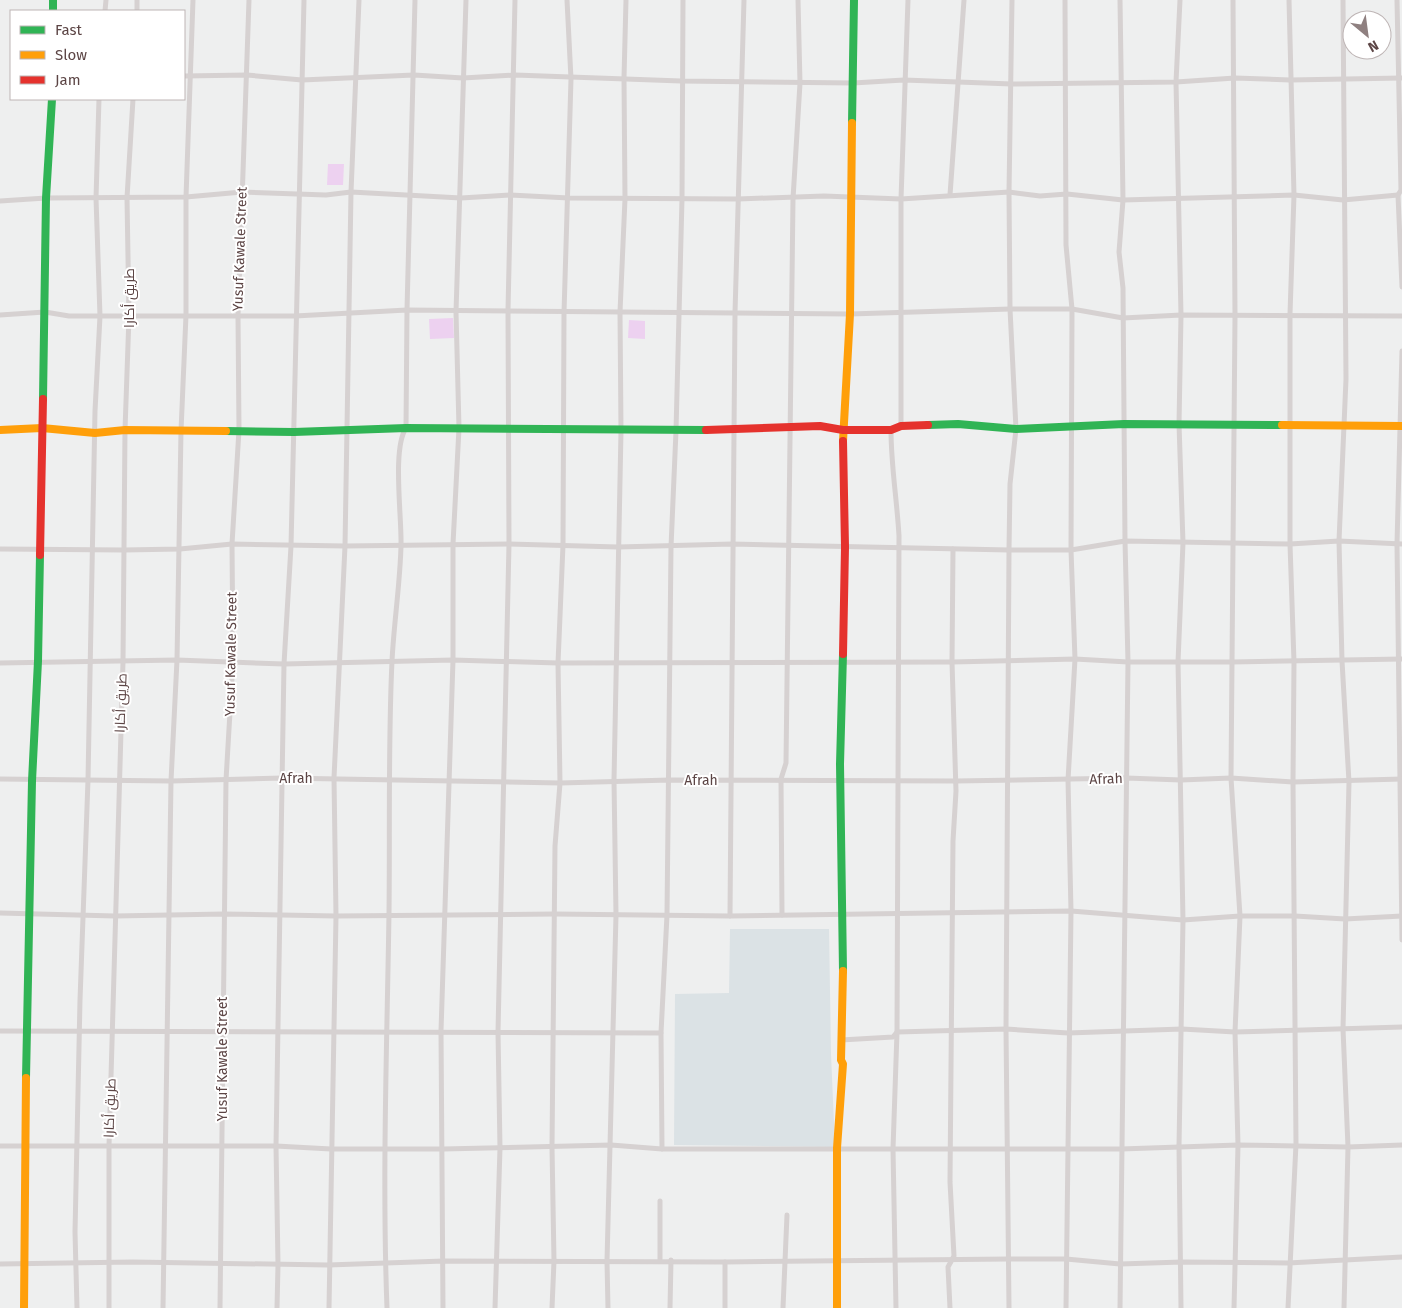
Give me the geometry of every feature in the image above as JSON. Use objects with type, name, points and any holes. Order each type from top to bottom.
[{"type":"street","points":[[163,1308],[162,1263],[166,1146],[166,1032],[170,915],[171,781],[177,660],[181,431],[186,315],[186,198],[193,0]]},
{"type":"street","name":"Yusuf Kawale Street","points":[[220,1308],[226,780],[233,662],[232,544],[239,430],[238,316],[249,0]]},
{"type":"street","points":[[277,1308],[276,1146],[284,664],[291,546],[304,0]]},
{"type":"street","points":[[329,1308],[328,1265],[336,916],[334,778],[346,546],[351,192],[359,0]]},
{"type":"street","points":[[387,1308],[385,1263],[385,1031],[389,916],[392,661],[401,545],[401,436],[406,428],[409,195],[415,0]]},
{"type":"street","points":[[444,1308],[444,1149],[441,1030],[446,915],[453,544],[459,428],[456,312],[466,0]]},
{"type":"street","points":[[495,1308],[500,1148],[498,1032],[509,544],[508,310],[515,76],[515,0]]},
{"type":"street","points":[[552,1308],[554,1261],[552,1147],[555,846],[560,783],[558,663],[564,429],[564,312],[569,198],[571,79],[567,0]]},
{"type":"street","points":[[608,1308],[606,1261],[611,1145],[616,915],[614,780],[621,430],[620,312],[625,199],[624,78],[626,0]]},
{"type":"street","points":[[662,1149],[661,1033],[667,915],[670,780],[671,547],[680,313],[682,199],[682,0]]},
{"type":"street","points":[[730,916],[735,312],[744,0]]},
{"type":"street","points":[[782,915],[781,779],[786,763],[793,199],[800,83],[798,0]]},
{"type":"street","points":[[837,1308],[837,1148],[843,1064],[841,1060],[842,914],[840,780],[845,546],[843,430],[850,314],[853,197],[854,0]]},
{"type":"street","points":[[901,426],[901,199],[908,0]]},
{"type":"street","points":[[950,195],[960,82],[964,0]]},
{"type":"street","points":[[1009,1308],[1009,1149],[1006,1029],[1009,780],[1008,660],[1010,484],[1016,429],[1010,309],[1009,192],[1012,0]]},
{"type":"street","points":[[1065,0],[1066,245],[1072,309],[1071,550],[1075,659],[1068,780],[1071,911],[1066,1308]]},
{"type":"street","points":[[1120,0],[1123,200],[1119,252],[1123,318],[1124,541],[1128,662],[1120,1308]]},
{"type":"street","points":[[1180,0],[1176,82],[1180,315],[1179,424],[1184,543],[1178,662],[1183,920],[1179,1146],[1182,1262],[1181,1308]]},
{"type":"street","points":[[1233,0],[1235,78],[1233,198],[1235,316],[1232,480],[1234,543],[1231,778],[1240,916],[1235,1032],[1238,1145],[1234,1308]]},
{"type":"street","points":[[1288,1308],[1288,1263],[1296,1144],[1295,916],[1292,782],[1294,662],[1290,544],[1290,314],[1294,195],[1289,0]]},
{"type":"street","points":[[1344,0],[1343,200],[1346,317],[1340,541],[1342,661],[1348,782],[1343,1029],[1348,1147],[1344,1308]]},
{"type":"street","points":[[1398,0],[1401,78],[1400,192],[1402,287]]},
{"type":"street","points":[[185,76],[247,74],[302,80],[414,75],[463,78],[515,76],[571,79],[624,78],[800,83],[853,83],[904,80],[1012,84],[1176,82],[1235,78],[1290,80],[1401,78]]},
{"type":"street","points":[[24,1308],[24,1146],[31,915],[32,781],[38,661],[46,198],[52,100]]},
{"type":"street","points":[[77,1308],[80,1030],[100,316],[96,198],[100,100]]},
{"type":"street","name":"طريق أكارا","points":[[109,1308],[109,1146],[123,662],[125,430],[129,316],[127,198],[133,100]]},
{"type":"street","points":[[0,201],[46,198],[186,198],[242,192],[326,195],[351,192],[460,198],[510,195],[625,199],[853,197],[901,199],[1009,192],[1040,196],[1067,194],[1123,200],[1294,195],[1343,200],[1400,192]]},
{"type":"street","points":[[0,315],[45,312],[69,316],[295,316],[407,310],[456,312],[508,310],[850,314],[902,311],[1072,309],[1123,318],[1180,315],[1290,314],[1346,317],[1402,316]]},
{"type":"street","points":[[1402,351],[1400,544],[1402,940]]},
{"type":"street","points":[[0,430],[42,428],[96,432],[125,430],[294,432],[348,428],[459,428],[676,431],[790,429],[820,426],[843,430],[891,430],[901,426],[958,424],[1016,429],[1124,424],[1290,427],[1401,426]]},
{"type":"street","points":[[891,430],[891,462],[896,490],[898,548],[897,1032],[893,1149],[896,1308]]},
{"type":"street","points":[[0,549],[180,549],[232,544],[346,546],[509,544],[671,547],[732,544],[1071,550],[1124,541],[1290,544],[1340,541],[1400,544]]},
{"type":"street","points":[[950,1308],[948,1267],[954,1256],[951,1148],[956,781],[952,662],[953,549]]},
{"type":"street","points":[[0,662],[177,660],[284,664],[452,660],[558,663],[670,663],[952,662],[1075,659],[1128,662],[1294,662],[1400,659]]},
{"type":"street","name":"Afrah","points":[[0,779],[32,781],[171,781],[334,778],[505,780],[560,783],[614,780],[781,779],[956,781],[1231,778],[1292,782],[1348,782],[1401,779]]},
{"type":"street","points":[[0,913],[116,916],[224,914],[281,916],[502,916],[555,914],[730,916],[1071,911],[1183,920],[1240,916],[1295,916],[1345,919],[1401,916]]},
{"type":"street","points":[[897,1032],[1006,1029],[1068,1033],[1182,1029],[1235,1032],[1402,1027]]},
{"type":"street","points":[[0,1031],[80,1030],[112,1032],[278,1033],[334,1030],[441,1030],[661,1033]]},
{"type":"street","points":[[842,1040],[893,1037],[897,1032]]},
{"type":"street","points":[[0,1146],[276,1146],[331,1149],[386,1147],[444,1149],[611,1145],[662,1149],[1121,1149],[1296,1144],[1348,1147],[1402,1145]]},
{"type":"street","points":[[660,1201],[660,1260]]},
{"type":"street","points":[[783,1308],[787,1215]]},
{"type":"street","points":[[0,1264],[109,1262],[328,1265],[444,1261],[671,1260],[725,1262],[1009,1258],[1066,1259],[1120,1264],[1182,1262],[1288,1263],[1402,1257]]},
{"type":"street","points":[[670,1308],[671,1260]]},
{"type":"street","points":[[725,1262],[725,1308]]},
{"type":"shaded area","points":[[328,164],[344,164],[343,185],[327,185]]},
{"type":"shaded area","points":[[453,318],[454,338],[430,339],[429,319]]},
{"type":"shaded area","points":[[629,320],[645,321],[645,339],[628,338]]},
{"type":"shaded area","points":[[730,929],[829,929],[835,1147],[674,1145],[675,994],[729,993]]},
{"type":"traffic: fast","points":[[53,0],[53,10]]},
{"type":"traffic: fast","points":[[852,123],[854,0]]},
{"type":"traffic: fast","points":[[43,399],[46,198],[52,100]]},
{"type":"traffic: fast","points":[[928,425],[958,424],[1016,429],[1124,424],[1282,425]]},
{"type":"traffic: fast","points":[[226,431],[294,432],[406,428],[706,430]]},
{"type":"traffic: fast","points":[[26,1078],[32,781],[38,661],[40,555]]},
{"type":"traffic: fast","points":[[843,654],[840,764],[843,971]]},
{"type":"traffic: slow","points":[[843,441],[850,314],[852,123]]},
{"type":"traffic: slow","points":[[1282,425],[1402,426]]},
{"type":"traffic: slow","points":[[0,430],[42,428],[95,433],[125,430],[226,431]]},
{"type":"traffic: slow","points":[[837,1308],[837,1148],[843,1064],[841,1060],[843,971]]},
{"type":"traffic: slow","points":[[24,1308],[26,1078]]},
{"type":"traffic: jam","points":[[40,555],[43,399]]},
{"type":"traffic: jam","points":[[706,430],[820,426],[843,430],[891,430],[901,426],[928,425]]},
{"type":"traffic: jam","points":[[843,441],[845,547],[843,654]]}]
